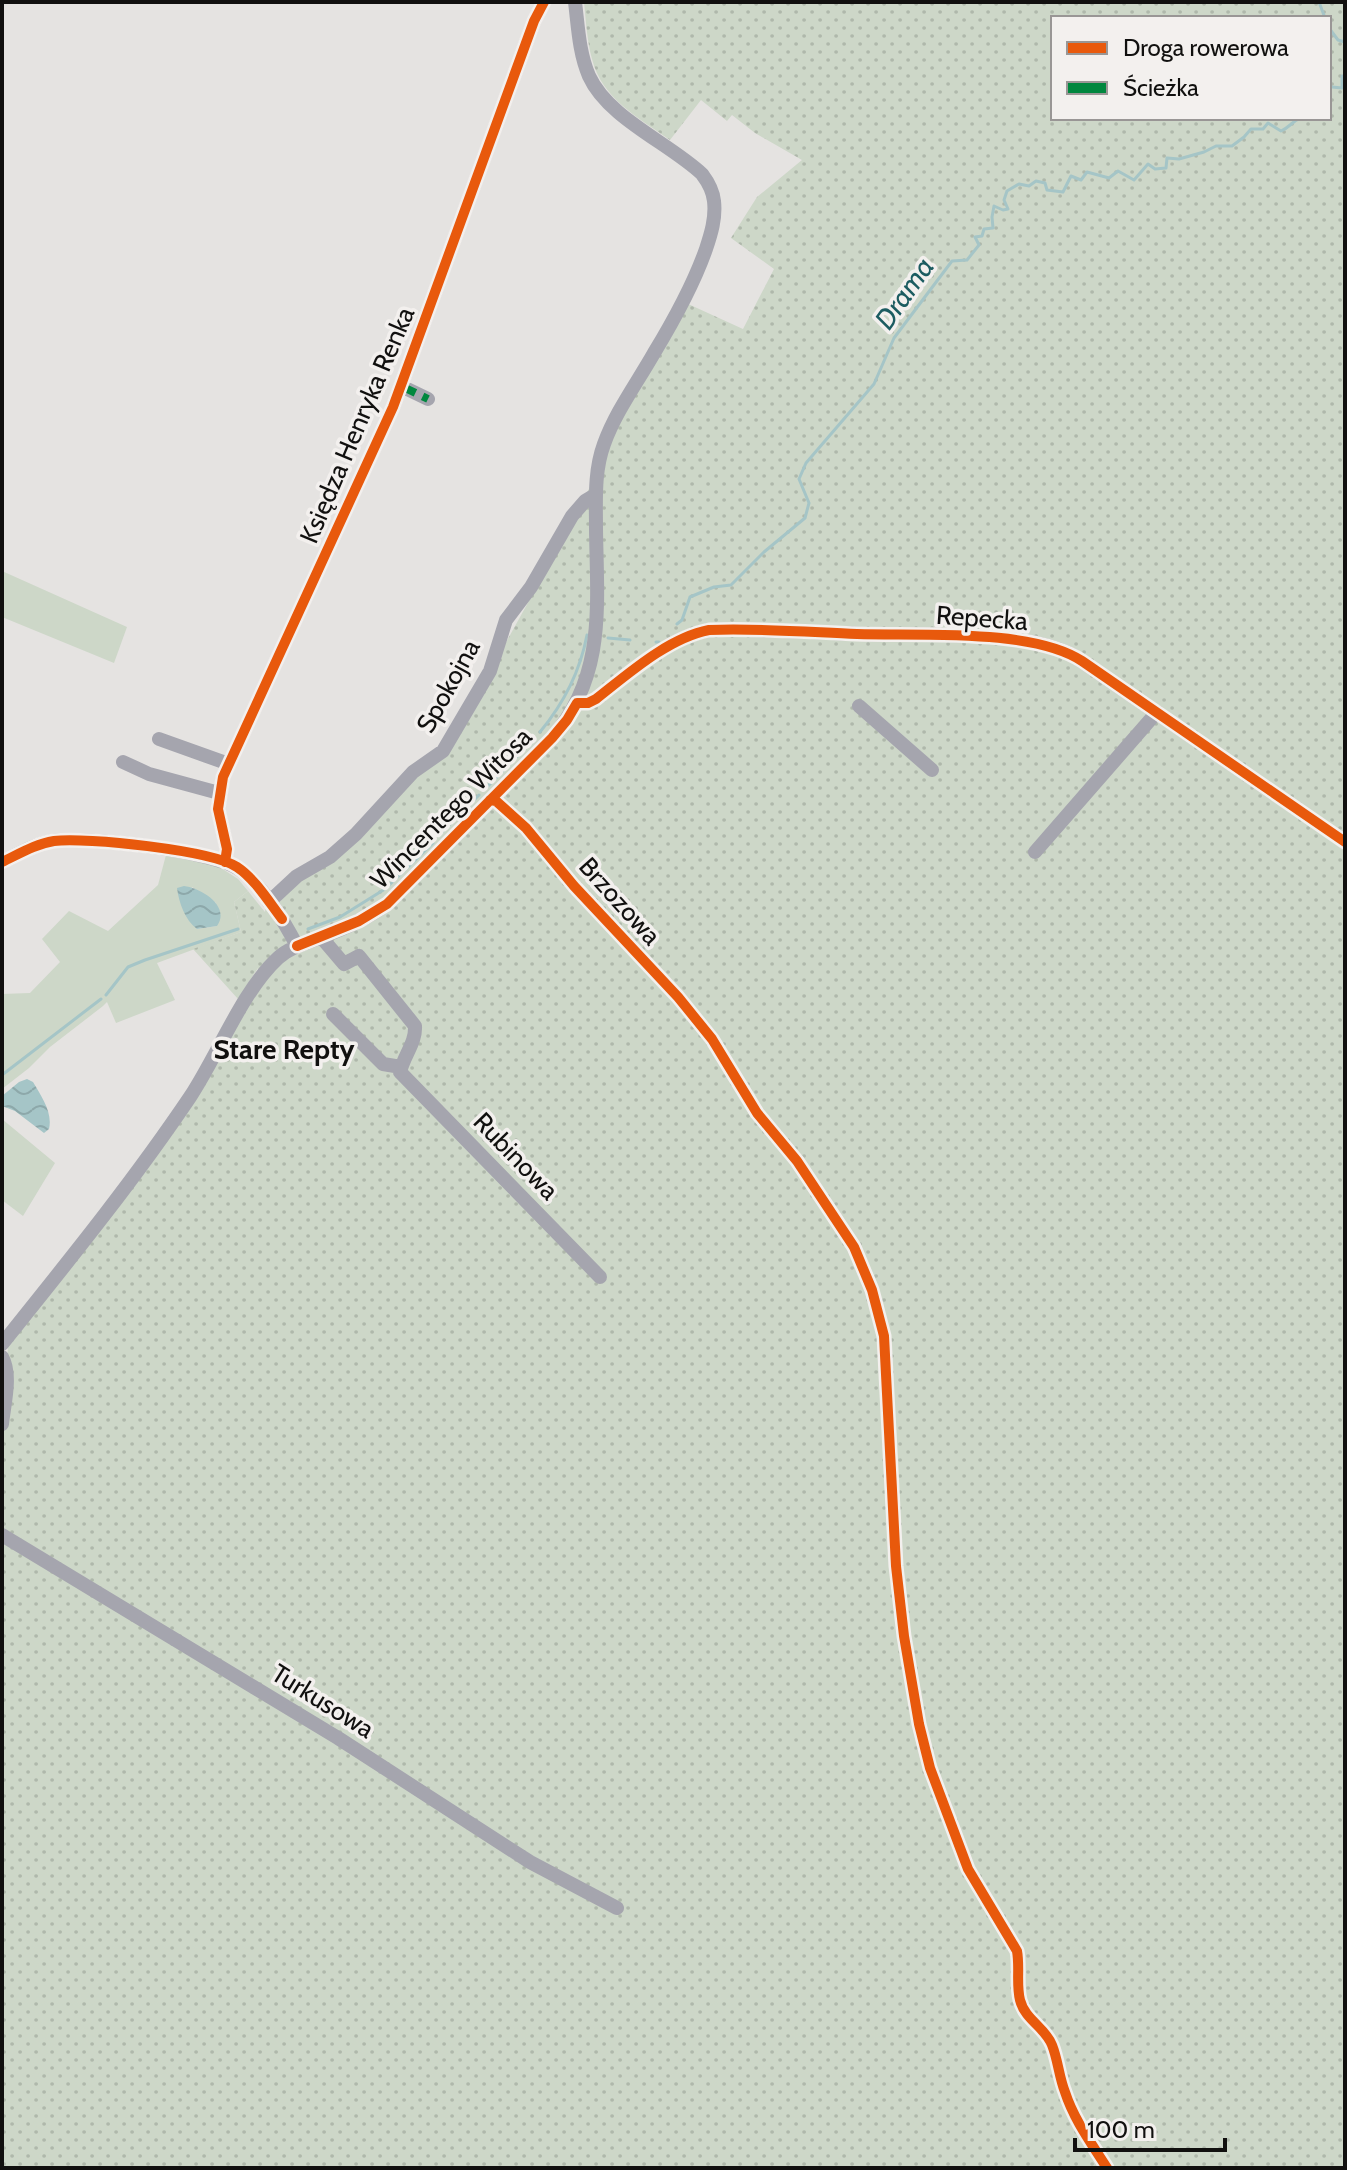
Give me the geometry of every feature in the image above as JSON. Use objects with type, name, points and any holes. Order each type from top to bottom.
[{"type":"street","name":"Księdza Henryka Renka","points":[[225,862],[227,849],[218,809],[223,777],[377,445],[534,21],[544,2]]},
{"type":"street","name":"Wincentego Witosa","points":[[2,1344],[154,1149],[193,1093],[266,971],[283,954],[297,946],[359,921],[387,904],[552,738],[577,703],[594,647],[598,611],[595,495],[599,459],[614,420],[654,354],[695,276],[713,224],[715,204],[710,186],[702,174],[616,110],[597,90],[583,55],[575,2]]},
{"type":"street","points":[[401,386],[428,399]]},
{"type":"street","name":"Spokojna","points":[[269,902],[297,876],[330,857],[356,834],[413,772],[443,751],[490,671],[506,620],[531,587],[572,516],[595,495]]},
{"type":"street","name":"Repecka","points":[[577,703],[596,699],[650,658],[689,635],[709,630],[969,637],[1033,642],[1074,656],[1345,842]]},
{"type":"street","points":[[859,706],[932,770]]},
{"type":"street","points":[[1035,852],[1157,712]]},
{"type":"street","points":[[159,739],[229,764]]},
{"type":"street","points":[[123,762],[149,774],[219,793]]},
{"type":"street","name":"Brzozowa","points":[[490,800],[496,801],[526,828],[712,1039]]},
{"type":"street","points":[[2,862],[35,846],[65,840],[182,852],[225,862],[247,876],[282,919],[297,946]]},
{"type":"street","points":[[321,937],[344,964],[359,956],[415,1026],[416,1034],[401,1067]]},
{"type":"street","name":"Rubinowa","points":[[333,1014],[383,1064],[401,1067],[400,1072],[600,1277]]},
{"type":"street","points":[[2,1357],[7,1373],[2,1424]]},
{"type":"street","name":"Turkusowa","points":[[2,1535],[338,1738],[530,1862],[617,1908]]},
{"type":"green space","points":[[584,2],[1345,2],[1345,2168],[2,2168],[2,1427],[8,1346],[256,992],[258,968],[238,999],[193,949],[241,932],[234,902],[248,891],[265,912],[266,903],[367,823],[433,754],[479,691],[582,505],[613,432],[686,303],[743,329],[774,269],[731,238],[757,197],[802,160],[755,133],[732,115],[727,121],[701,100],[670,140],[613,96],[597,73],[589,45]]},
{"type":"green space","points":[[2,571],[127,627],[114,663],[2,617]]},
{"type":"green space","points":[[166,855],[218,866],[238,879],[248,891],[234,902],[241,932],[157,963],[175,1000],[116,1023],[107,1002],[2,1089],[2,994],[30,993],[60,962],[42,939],[69,911],[108,931],[158,885]],"holes":[[[192,887],[216,903],[217,926],[197,929]]]},
{"type":"green space","points":[[2,1119],[55,1163],[23,1216],[2,1200]]},
{"type":"water","points":[[184,886],[206,894],[217,905],[220,919],[217,926],[197,929],[189,921],[177,888]]},
{"type":"water","points":[[27,1079],[33,1082],[48,1110],[49,1129],[44,1133],[15,1111],[2,1106],[2,1096]]},
{"type":"waterway","points":[[1319,2],[1324,16]]},
{"type":"waterway","points":[[1331,31],[1338,40],[1345,42]]},
{"type":"waterway","name":"Drama","points":[[1331,86],[1342,88],[1342,76],[1345,77]]},
{"type":"waterway","name":"Drama","points":[[677,624],[682,620],[690,597],[714,587],[731,585],[805,518],[809,503],[799,479],[806,463],[874,384],[894,338],[952,261],[967,260],[979,245],[975,237],[982,236],[984,229],[993,228],[994,206],[1008,209],[1004,200],[1007,191],[1019,184],[1029,186],[1036,181],[1045,183],[1047,190],[1063,192],[1071,176],[1081,180],[1087,172],[1109,178],[1118,171],[1134,180],[1148,164],[1155,169],[1166,168],[1167,158],[1179,159],[1216,146],[1232,146],[1251,129],[1263,129],[1268,123],[1281,131],[1297,120]]},
{"type":"waterway","name":"Drama","points":[[540,732],[570,686],[587,635]]},
{"type":"waterway","name":"Drama","points":[[608,638],[630,640]]},
{"type":"waterway","name":"Drama","points":[[487,787],[533,740]]},
{"type":"waterway","name":"Drama","points":[[439,835],[479,795]]},
{"type":"waterway","name":"Drama","points":[[308,929],[340,917],[385,889],[433,843]]},
{"type":"waterway","name":"Drama","points":[[106,995],[128,967],[238,929]]},
{"type":"waterway","name":"Drama","points":[[2,1075],[101,999]]},
{"type":"marked path","points":[[401,386],[428,399]]},
{"type":"cycle path","points":[[225,862],[227,849],[218,809],[223,777],[393,407],[534,21],[544,2]]},
{"type":"cycle path","points":[[297,946],[359,921],[387,904],[552,738],[577,703],[596,699],[664,649],[709,630],[974,636],[1005,638],[1060,650],[1082,661],[1345,842]]},
{"type":"cycle path","points":[[490,800],[496,801],[526,828],[574,886],[678,997],[712,1039],[757,1113],[797,1161],[854,1247],[872,1290],[884,1336],[896,1566],[904,1636],[930,1768],[968,1869],[1017,1951],[1019,1994],[1023,2007],[1049,2039],[1073,2112],[1107,2168]]},
{"type":"cycle path","points":[[2,862],[40,844],[70,840],[148,846],[202,855],[244,872],[282,919]]},
{"type":"district","name":"Stare Repty","points":[[284,1049]]}]
